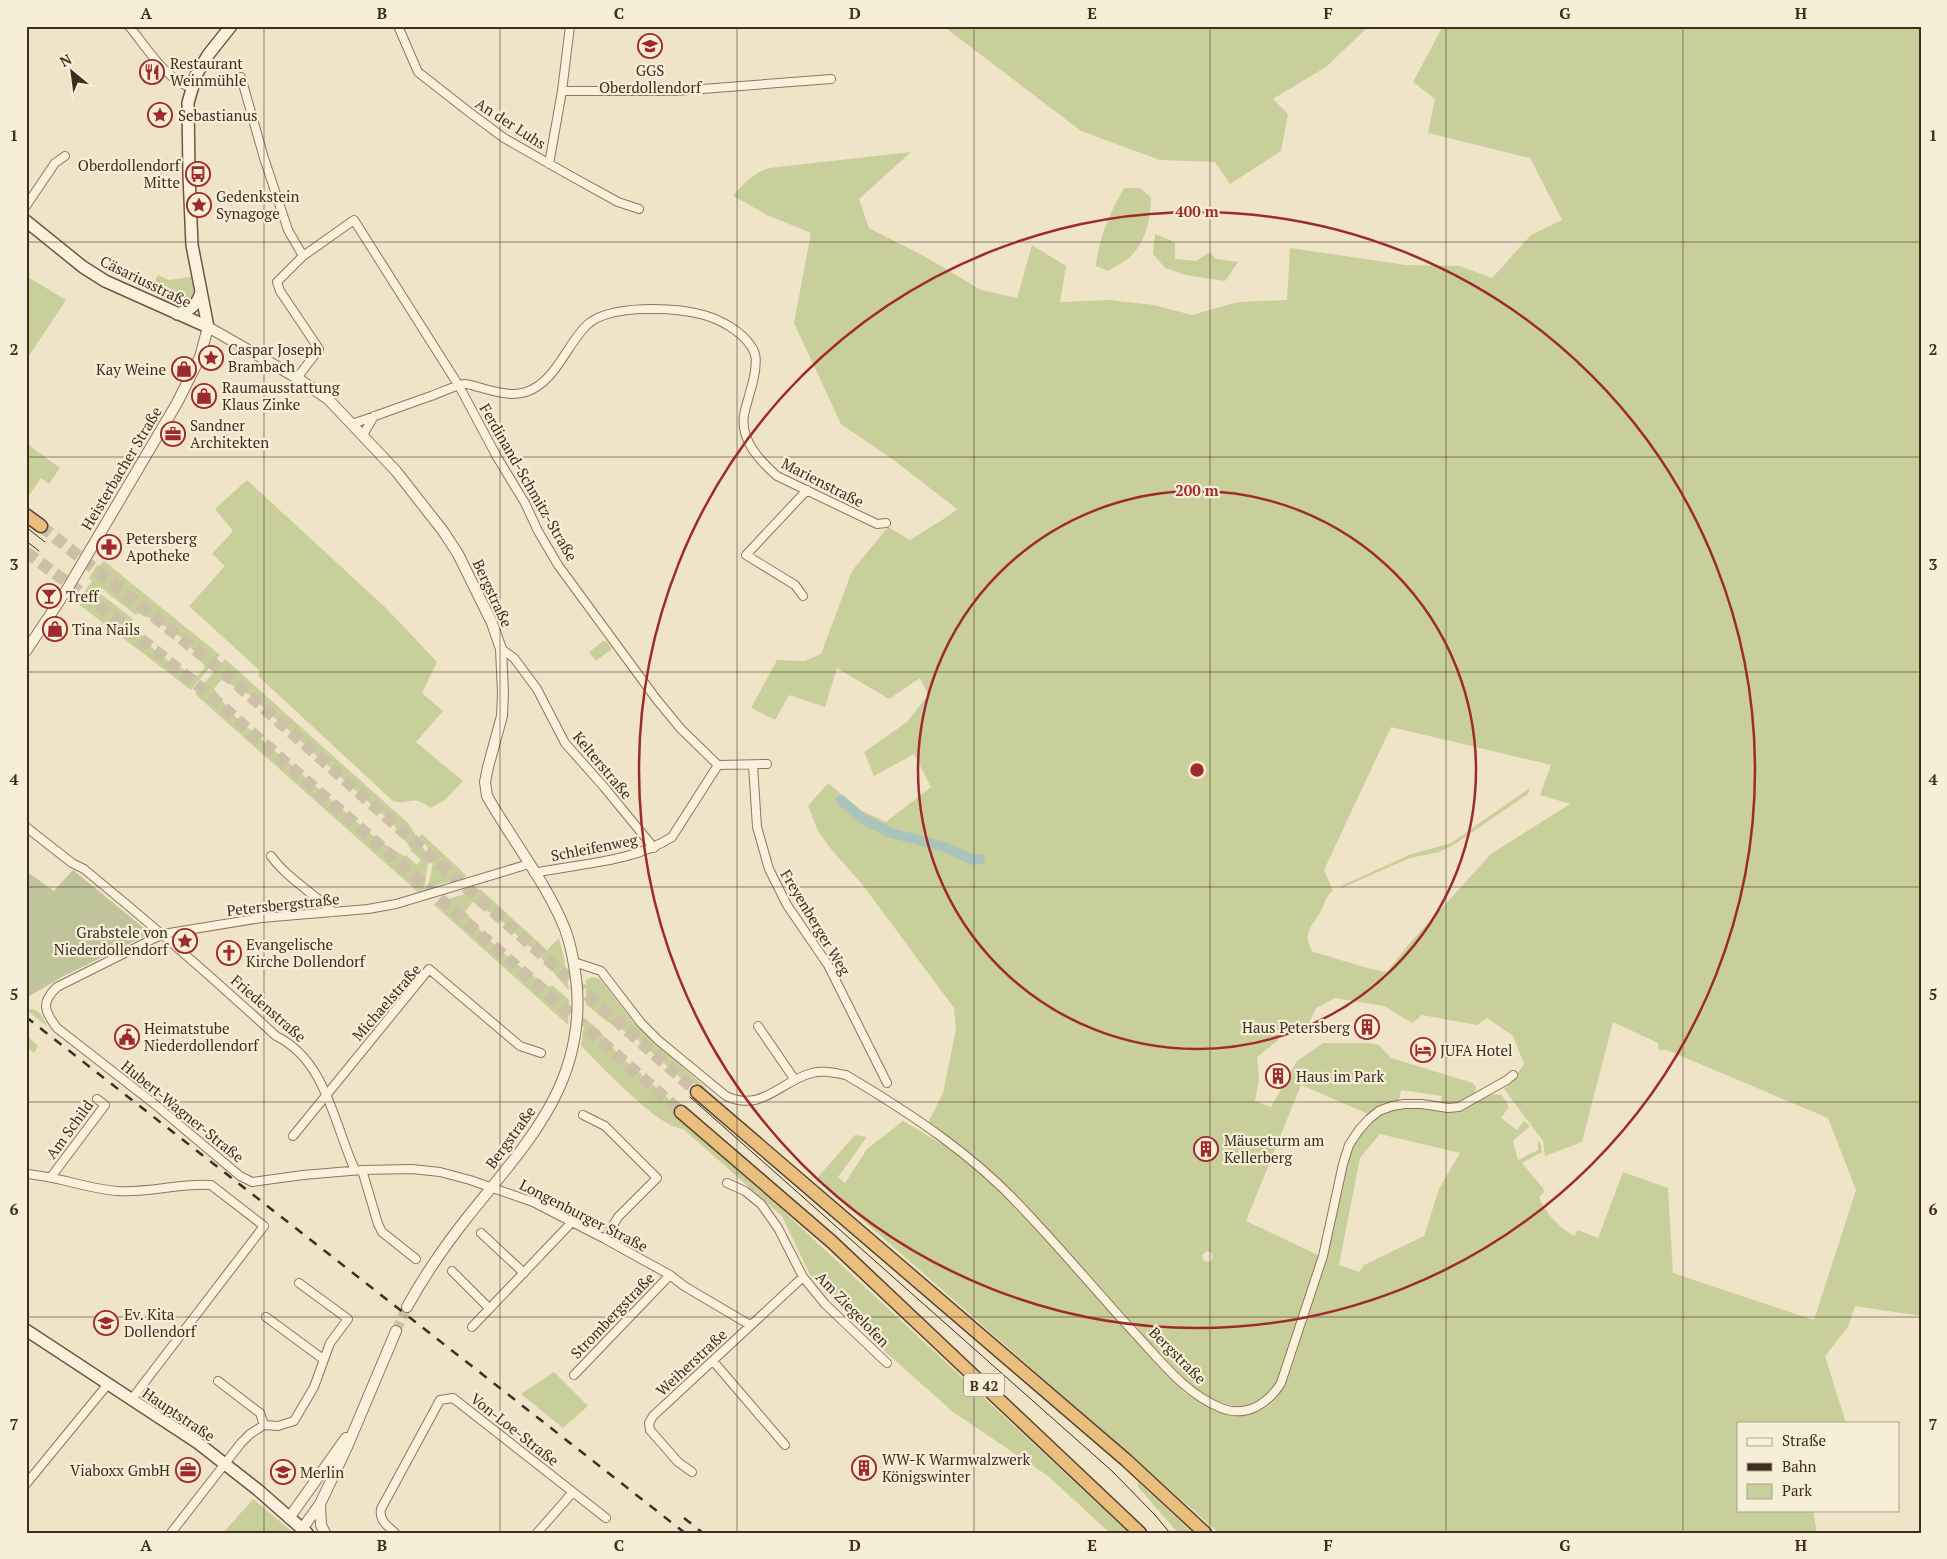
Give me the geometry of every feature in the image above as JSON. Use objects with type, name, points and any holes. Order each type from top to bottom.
[{"type":"highway","points":[[26,516],[42,526]]},
{"type":"highway","name":"B 42","points":[[697,1092],[1119,1453],[1204,1532]]},
{"type":"highway","name":"B 42","points":[[681,1112],[832,1242],[1138,1530]]},
{"type":"main road","name":"Heisterbacher Straße","points":[[208,327],[192,245],[188,119],[192,88],[196,75],[208,55],[231,26]]},
{"type":"main road","name":"Cäsariusstraße","points":[[26,222],[83,267],[104,281],[208,327]]},
{"type":"main road","points":[[177,314],[191,309],[197,303],[201,290]]},
{"type":"main road","name":"Hauptstraße","points":[[26,1330],[198,1443],[304,1531]]},
{"type":"street","points":[[129,26],[166,72],[180,84],[192,88]]},
{"type":"street","name":"An der Luhs","points":[[398,26],[418,72],[504,138],[618,202],[639,209]]},
{"type":"street","points":[[549,164],[562,91],[570,26]]},
{"type":"street","points":[[241,77],[264,158],[288,230],[303,256],[277,282],[280,291],[319,349],[297,378]]},
{"type":"street","points":[[562,91],[676,91],[831,79]]},
{"type":"street","points":[[26,206],[55,163],[65,156]]},
{"type":"street","name":"Ferdinand-Schmitz-Straße","points":[[303,256],[354,220],[459,386],[538,532],[558,565],[657,700],[681,728],[718,765]]},
{"type":"street","name":"Marienstraße","points":[[352,424],[464,384],[514,394],[534,388],[560,363],[573,342],[587,325],[607,314],[622,310],[646,309],[704,315],[730,326],[751,346],[756,357],[752,387],[744,415],[745,431],[749,443],[766,467],[777,476],[876,524],[886,522]]},
{"type":"street","name":"Bergstraße","points":[[208,327],[297,378],[328,399],[396,471],[448,538],[458,554],[501,649],[502,716],[485,782],[487,796],[554,907],[565,930],[574,962],[578,1002],[576,1024],[566,1074],[559,1091],[528,1142],[444,1247],[407,1307]]},
{"type":"street","name":"Heisterbacher Straße","points":[[26,651],[66,591],[177,402],[200,357],[208,327]]},
{"type":"street","points":[[363,435],[374,416]]},
{"type":"street","points":[[803,596],[796,585],[746,555],[807,490]]},
{"type":"street","name":"Kelterstraße","points":[[501,649],[514,658],[537,689],[565,743],[654,848]]},
{"type":"street","points":[[718,765],[767,764]]},
{"type":"street","name":"Schleifenweg","points":[[532,868],[580,866],[654,848],[672,837],[718,765]]},
{"type":"street","name":"Freyenberger Weg","points":[[752,765],[757,827],[769,869],[786,905],[828,965],[887,1083]]},
{"type":"street","name":"Friedenstraße","points":[[26,826],[72,863],[84,869],[163,934],[276,1036],[286,1040],[308,1061],[318,1075],[359,1170]]},
{"type":"street","points":[[271,856],[280,868],[333,912]]},
{"type":"street","name":"Petersbergstraße","points":[[50,994],[67,982],[163,934],[261,918],[368,909],[396,904],[532,868]]},
{"type":"street","name":"Bergstraße","points":[[574,962],[601,972],[641,1023],[658,1040],[726,1096],[736,1101],[748,1102],[811,1073],[827,1071],[846,1075],[955,1147],[1023,1209],[1186,1389],[1222,1408],[1234,1411],[1245,1411],[1261,1406],[1281,1383],[1323,1256],[1343,1164],[1349,1145],[1369,1119],[1379,1111],[1404,1104],[1422,1104],[1448,1108],[1459,1107],[1513,1075]]},
{"type":"street","name":"Michaelstraße","points":[[293,1136],[429,969],[520,1046],[541,1053]]},
{"type":"street","name":"Hubert-Wagner-Straße","points":[[50,994],[46,1003],[46,1014],[58,1028],[157,1106],[240,1176],[252,1182]]},
{"type":"street","points":[[758,1026],[795,1080]]},
{"type":"street","name":"Am Schild","points":[[51,1177],[105,1105],[97,1099]]},
{"type":"street","points":[[583,1115],[605,1126],[657,1178],[618,1217],[605,1239]]},
{"type":"street","name":"Longenburger Straße","points":[[252,1182],[359,1170],[412,1169],[440,1172],[492,1187],[533,1202],[605,1239],[670,1275],[684,1286],[750,1326]]},
{"type":"street","points":[[359,1170],[382,1232],[416,1259]]},
{"type":"street","points":[[26,1174],[51,1177],[91,1188],[117,1191],[211,1185],[264,1226],[131,1400]]},
{"type":"street","name":"Am Ziegelofen","points":[[727,1183],[745,1191],[761,1204],[778,1228],[803,1276],[824,1304],[887,1363]]},
{"type":"street","points":[[472,1327],[572,1222]]},
{"type":"street","points":[[481,1233],[524,1273]]},
{"type":"street","points":[[452,1271],[489,1308]]},
{"type":"street","name":"Strombergstraße","points":[[574,1375],[670,1275]]},
{"type":"street","name":"Weiherstraße","points":[[692,1472],[678,1462],[650,1430],[649,1423],[653,1416],[803,1276]]},
{"type":"street","points":[[171,1533],[241,1443],[250,1434],[264,1425],[278,1426],[294,1421],[314,1387],[330,1343],[348,1319],[299,1283]]},
{"type":"street","points":[[266,1317],[323,1359]]},
{"type":"street","points":[[304,1531],[320,1504],[359,1422],[396,1331]]},
{"type":"street","points":[[713,1361],[785,1445]]},
{"type":"street","points":[[218,1381],[260,1412],[264,1425]]},
{"type":"street","points":[[26,1484],[108,1384]]},
{"type":"street","name":"Von-Loe-Straße","points":[[395,1533],[382,1522],[381,1508],[440,1400],[453,1398],[606,1518]]},
{"type":"street","points":[[289,1518],[359,1422]]},
{"type":"street","points":[[537,1533],[573,1492]]},
{"type":"street","points":[[320,1504],[321,1525],[325,1533]]},
{"type":"green space","points":[[943,26],[1369,26],[1326,67],[1273,99],[1288,114],[1281,151],[1230,184],[1215,162],[1160,160],[1081,131]]},
{"type":"green space","points":[[1443,26],[1921,26],[1921,1316],[1855,1306],[1848,1327],[1825,1356],[1846,1422],[1737,1422],[1737,1512],[1813,1512],[1817,1533],[1219,1533],[816,1179],[855,1135],[867,1137],[838,1177],[845,1183],[867,1149],[903,1121],[957,1153],[1005,1196],[1185,1393],[1215,1409],[1238,1414],[1249,1413],[1260,1411],[1270,1405],[1278,1396],[1286,1381],[1300,1342],[1351,1146],[1358,1136],[1372,1121],[1399,1109],[1421,1108],[1452,1112],[1470,1106],[1487,1095],[1502,1095],[1509,1107],[1501,1118],[1517,1130],[1524,1121],[1530,1126],[1513,1141],[1518,1160],[1538,1150],[1538,1142],[1540,1141],[1542,1152],[1522,1163],[1543,1188],[1544,1192],[1539,1197],[1545,1209],[1568,1232],[1574,1236],[1578,1230],[1598,1238],[1623,1172],[1668,1188],[1673,1273],[1814,1320],[1856,1190],[1828,1118],[1667,1050],[1659,1050],[1658,1043],[1613,1022],[1582,1142],[1545,1156],[1543,1141],[1504,1089],[1524,1064],[1513,1036],[1487,1018],[1477,1025],[1422,1015],[1412,1023],[1384,1006],[1335,998],[1316,1008],[1307,1028],[1290,1030],[1281,1034],[1277,1041],[1257,1057],[1259,1080],[1255,1101],[1271,1107],[1297,1061],[1323,1043],[1368,1043],[1379,1045],[1391,1058],[1473,1083],[1476,1087],[1475,1092],[1468,1099],[1460,1103],[1451,1104],[1441,1103],[1442,1096],[1401,1090],[1399,1100],[1376,1108],[1368,1114],[1301,1085],[1246,1221],[1320,1256],[1278,1380],[1269,1393],[1259,1401],[1248,1406],[1237,1406],[1226,1404],[1202,1393],[1190,1386],[1025,1204],[955,1141],[928,1123],[943,1093],[956,1029],[954,1008],[862,884],[831,849],[818,831],[808,806],[828,783],[860,810],[886,822],[931,787],[914,754],[874,776],[864,752],[907,722],[928,695],[920,678],[889,699],[837,668],[825,707],[789,695],[775,720],[751,708],[777,660],[805,661],[821,654],[852,571],[888,527],[910,540],[957,509],[895,461],[841,424],[794,323],[811,233],[767,215],[733,196],[745,183],[753,176],[769,168],[911,152],[859,199],[869,228],[924,256],[981,290],[1017,298],[1032,245],[1066,266],[1060,302],[1109,300],[1154,305],[1192,315],[1238,302],[1287,300],[1290,248],[1406,265],[1460,266],[1492,278],[1531,235],[1562,220],[1530,158],[1428,133],[1435,99],[1413,82]],"holes":[[[1391,727],[1551,765],[1540,795],[1570,804],[1491,854],[1408,945],[1387,972],[1313,952],[1308,940],[1309,930],[1330,893],[1333,891],[1324,870]],[[1380,1134],[1460,1153],[1439,1189],[1424,1236],[1364,1265],[1359,1272],[1339,1265],[1360,1158]],[[1207,1251],[1212,1253],[1213,1257],[1211,1261],[1207,1262],[1203,1260],[1202,1255]]]},
{"type":"green space","points":[[1124,188],[1140,188],[1151,198],[1149,221],[1144,236],[1136,250],[1129,258],[1108,271],[1096,266],[1097,255],[1106,226]]},
{"type":"green space","points":[[1155,234],[1175,242],[1175,259],[1196,261],[1210,252],[1216,259],[1238,262],[1225,281],[1186,275],[1165,268],[1153,254]]},
{"type":"green space","points":[[158,275],[169,280],[192,277],[193,292],[186,305],[176,307],[159,299],[161,295],[152,288]]},
{"type":"green space","points":[[26,276],[66,300],[26,360]]},
{"type":"green space","points":[[26,443],[60,468],[49,484],[41,478],[28,497]]},
{"type":"green space","points":[[247,480],[387,609],[437,662],[422,693],[443,711],[416,742],[463,781],[445,800],[430,808],[419,801],[393,801],[258,676],[260,671],[189,606],[225,566],[212,554],[233,531],[215,509]]},
{"type":"green space","points":[[104,561],[220,655],[191,690],[77,603],[92,581],[89,578],[97,565],[99,566]],"holes":[[[100,587],[136,615],[138,613],[159,623],[184,640],[205,667],[198,676],[172,664],[150,646],[132,621],[133,619],[97,591]]]},
{"type":"green space","points":[[603,641],[607,642],[612,649],[596,661],[589,652]]},
{"type":"green space","points":[[225,659],[409,824],[429,857],[424,889],[419,893],[195,694]],"holes":[[[221,680],[247,693],[393,824],[410,850],[421,860],[417,865],[406,855],[404,856],[379,841],[231,713],[214,689]]]},
{"type":"green space","points":[[1530,788],[1528,794],[1452,846],[1439,852],[1410,858],[1339,889],[1343,885],[1409,855],[1451,843]]},
{"type":"green space","points":[[422,834],[467,876],[428,888],[432,855],[419,837]]},
{"type":"green space","points":[[73,870],[145,929],[145,936],[62,977],[26,998],[26,871],[54,891]]},
{"type":"green space","points":[[480,889],[547,950],[559,938],[569,991],[539,955],[497,917],[473,902],[465,911],[503,953],[550,987],[552,985],[569,1000],[568,1025],[433,904]]},
{"type":"green space","points":[[592,977],[600,979],[633,1022],[706,1088],[683,1080],[633,1036],[606,1021],[586,1004],[586,980]]},
{"type":"green space","points":[[26,1010],[36,1010],[42,1016],[47,1026]]},
{"type":"green space","points":[[585,1018],[599,1030],[618,1054],[668,1098],[679,1121],[681,1120],[779,1207],[1129,1533],[1110,1533],[1048,1476],[953,1412],[880,1347],[810,1275],[782,1216],[683,1129],[672,1126],[645,1107],[581,1046]]},
{"type":"green space","points":[[26,1035],[38,1046],[34,1053],[26,1046]]},
{"type":"green space","points":[[554,1372],[588,1406],[563,1428],[521,1394]]},
{"type":"green space","points":[[1138,1482],[1193,1533],[1178,1533],[1138,1487]]},
{"type":"green space","points":[[253,1499],[294,1533],[223,1533]]},
{"type":"waterway","points":[[841,800],[863,819],[891,833],[945,847],[973,860],[980,859]]},
{"type":"tunnel","points":[[41,526],[222,671],[697,1092]]},
{"type":"tunnel","points":[[26,552],[114,617],[206,692],[681,1112]]},
{"type":"tunnel","points":[[396,1331],[407,1307]]},
{"type":"tram line","points":[[26,527],[45,542]]},
{"type":"tram line","points":[[26,541],[39,551]]},
{"type":"tram line","points":[[690,1097],[1112,1471],[1170,1533]]},
{"type":"railway","points":[[26,1017],[685,1533]]},
{"type":"railway","points":[[684,1518],[703,1533]]},
{"type":"place","name":"GGS Oberdollendorf","points":[[650,46]]},
{"type":"place","name":"Restaurant Weinmühle","points":[[152,72]]},
{"type":"place","name":"Sebastianus","points":[[160,115]]},
{"type":"place","name":"Oberdollendorf Mitte","points":[[198,174]]},
{"type":"place","name":"Gedenkstein Synagoge","points":[[199,205]]},
{"type":"place","name":"Caspar Joseph Brambach","points":[[211,358]]},
{"type":"place","name":"Kay Weine","points":[[184,369]]},
{"type":"place","name":"Raumausstattung Klaus Zinke","points":[[204,396]]},
{"type":"place","name":"Sandner Architekten","points":[[173,434]]},
{"type":"place","name":"Petersberg Apotheke","points":[[109,547]]},
{"type":"place","name":"Treff","points":[[49,596]]},
{"type":"place","name":"Tina Nails","points":[[55,629]]},
{"type":"place","name":"Grabstele von Niederdollendorf","points":[[185,941]]},
{"type":"place","name":"Evangelische Kirche Dollendorf","points":[[229,953]]},
{"type":"place","name":"Haus Petersberg","points":[[1367,1027]]},
{"type":"place","name":"Heimatstube Niederdollendorf","points":[[127,1037]]},
{"type":"place","name":"JUFA Hotel","points":[[1423,1050]]},
{"type":"place","name":"Haus im Park","points":[[1278,1076]]},
{"type":"place","name":"Mäuseturm am Kellerberg","points":[[1206,1149]]},
{"type":"place","name":"Ev. Kita Dollendorf","points":[[106,1323]]},
{"type":"place","name":"WW-K Warmwalzwerk Königswinter","points":[[864,1468]]},
{"type":"place","name":"Viaboxx GmbH","points":[[188,1470]]},
{"type":"place","name":"Merlin","points":[[283,1472]]}]
